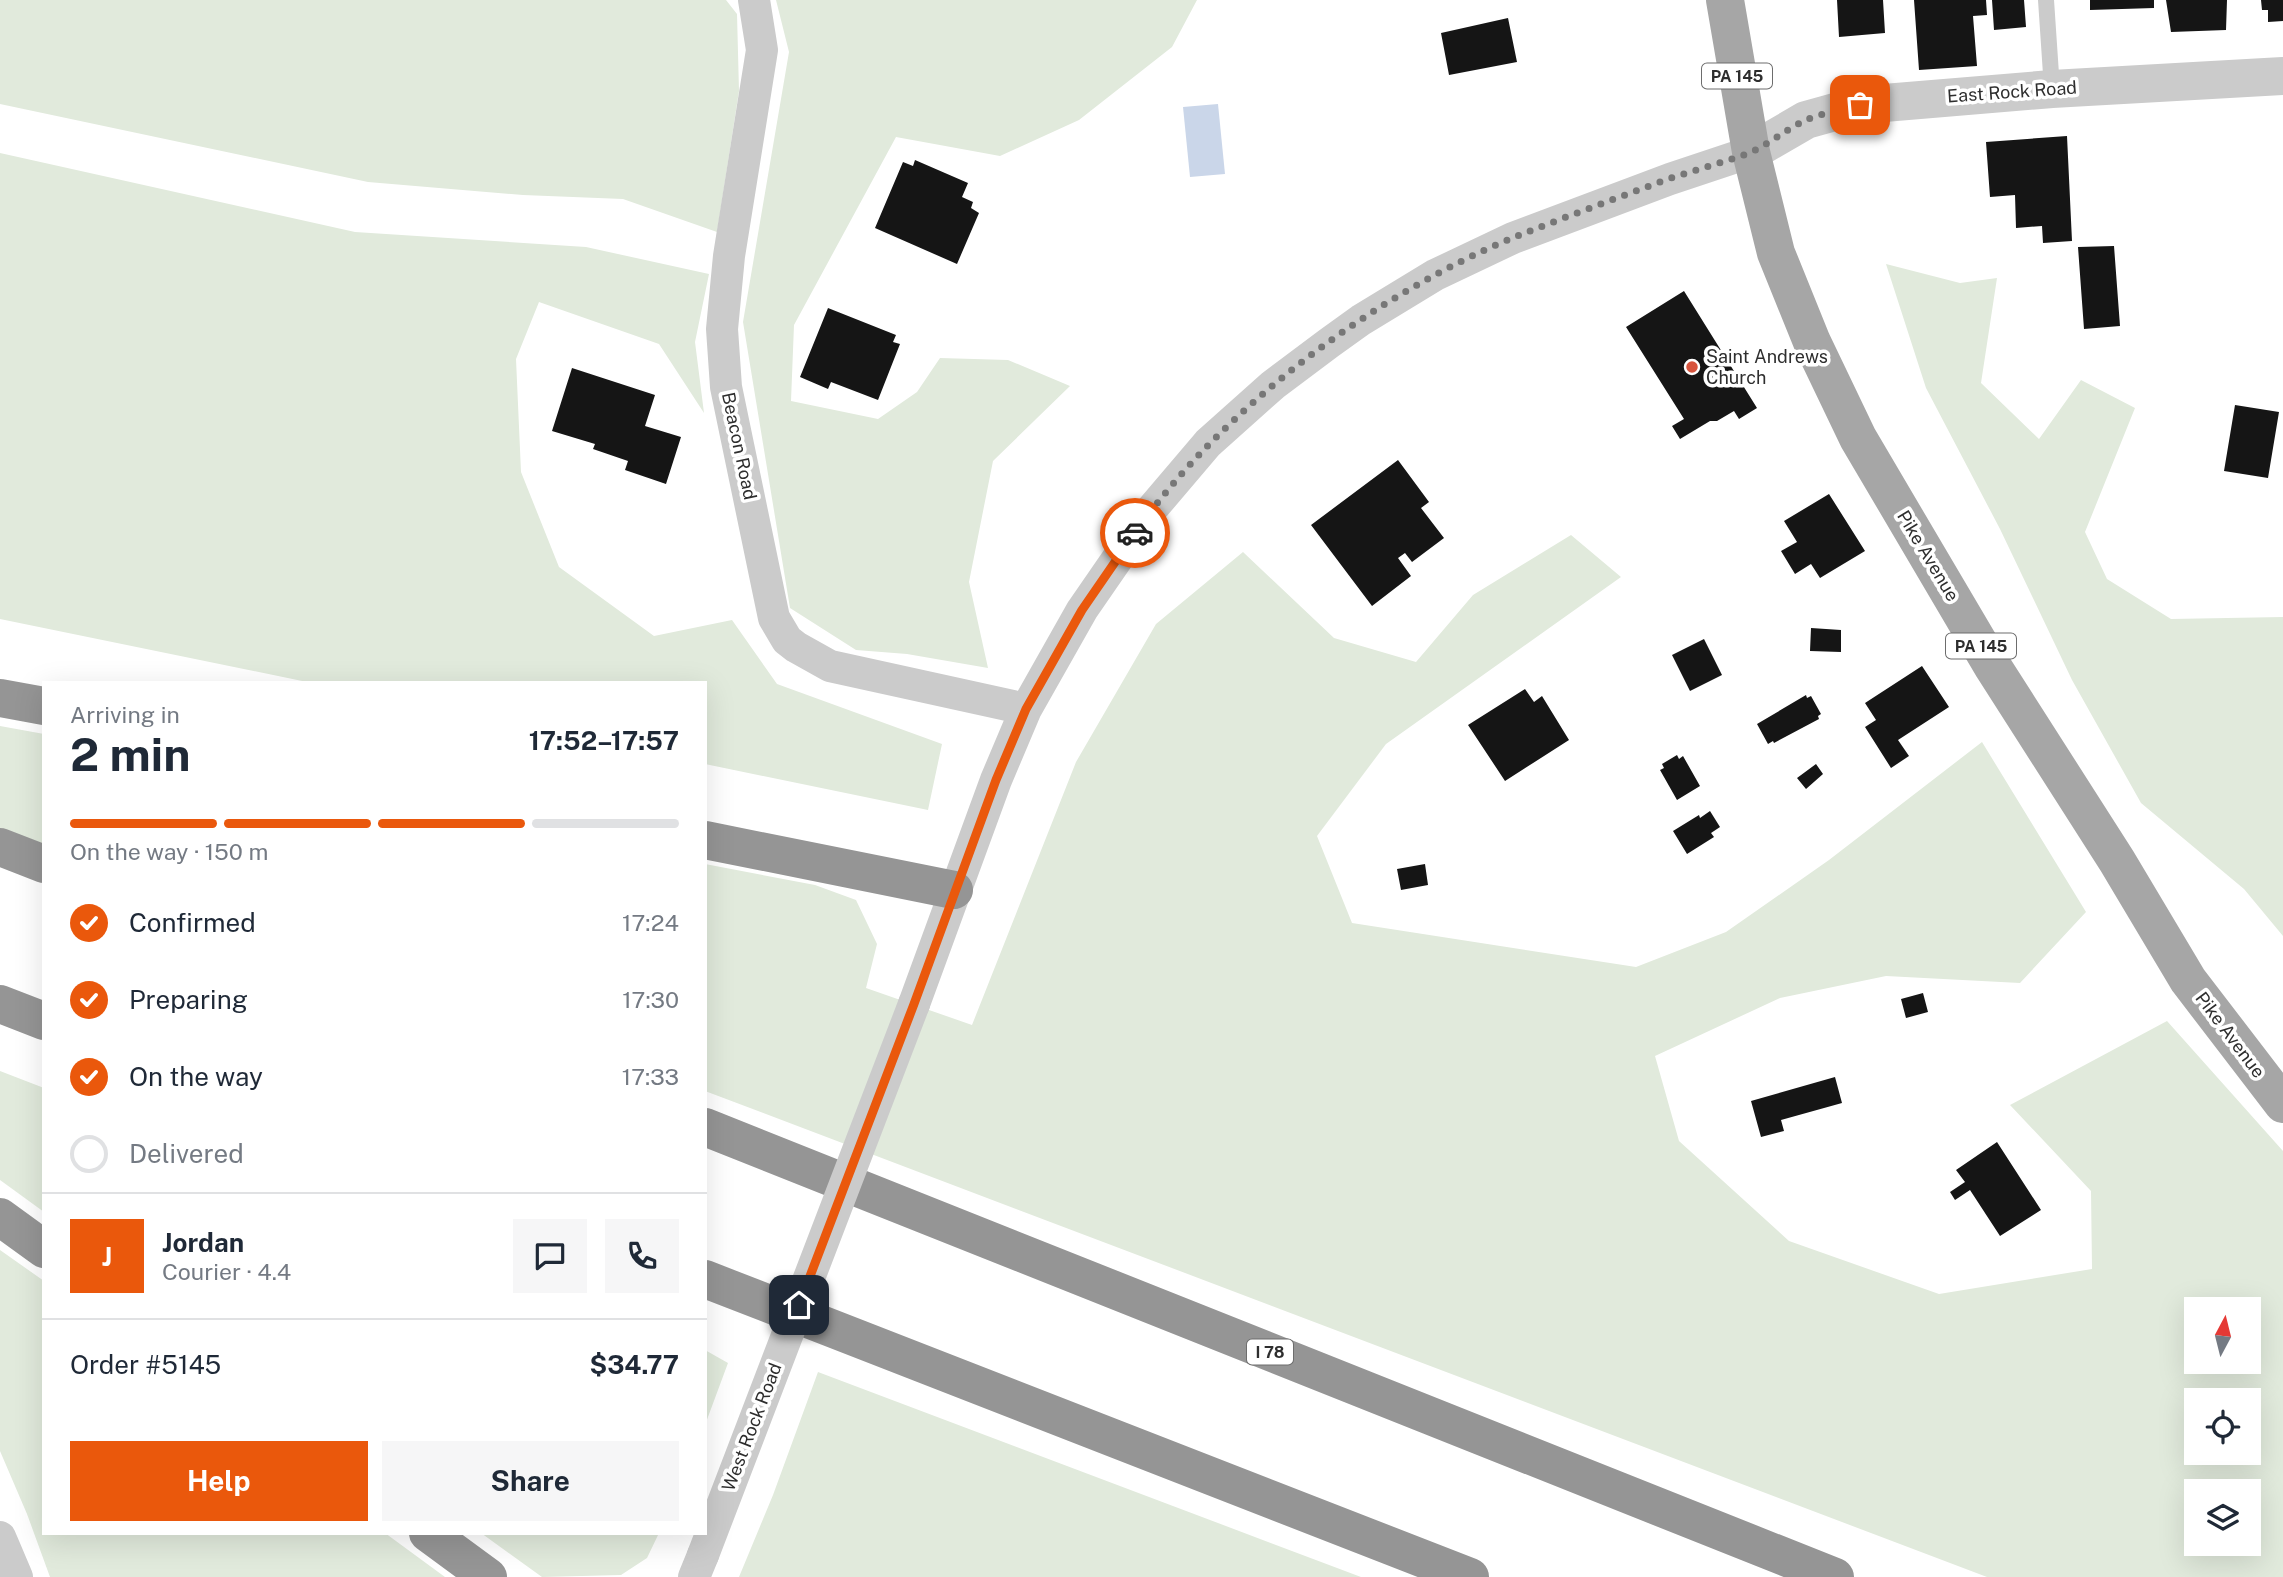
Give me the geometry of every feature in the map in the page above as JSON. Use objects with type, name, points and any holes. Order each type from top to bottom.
[{"type":"highway","points":[[0,698],[42,706]]},
{"type":"highway","points":[[707,840],[954,890]]},
{"type":"highway","points":[[0,847],[42,863]]},
{"type":"highway","points":[[0,1004],[42,1020]]},
{"type":"highway","name":"I 78","points":[[707,1128],[1835,1577]]},
{"type":"highway","points":[[0,1217],[42,1248]]},
{"type":"highway","points":[[707,1280],[1470,1577]]},
{"type":"highway","points":[[431,1535],[488,1577]]},
{"type":"main road","name":"PA 145","points":[[1724,0],[1751,152]]},
{"type":"main road","name":"Pike Avenue","points":[[1751,152],[1776,253],[1812,342],[1858,438],[1993,667],[2117,861],[2188,980],[2283,1104]]},
{"type":"street","name":"Beacon Road","points":[[754,0],[762,50],[729,256],[722,329],[726,387],[774,618],[787,640],[796,648],[830,666],[1026,709]]},
{"type":"street","name":"East Rock Road","points":[[1751,152],[1806,120],[1860,105],[2052,89],[2283,76]]},
{"type":"street","name":"West Rock Road","points":[[699,1566],[914,1004],[954,890],[1026,709],[1082,610],[1151,510],[1208,443],[1273,385],[1361,320],[1435,275],[1513,238],[1670,179],[1751,152]]},
{"type":"street","points":[[0,1537],[17,1577]]},
{"type":"lane","points":[[2046,0],[2052,89]]},
{"type":"shaded area","points":[[0,0],[726,0],[737,14],[739,91],[717,232],[623,199],[523,195],[368,182],[0,104]]},
{"type":"shaded area","points":[[776,0],[1197,0],[1172,47],[1079,120],[1000,156],[896,137],[794,325],[791,401],[878,419],[917,392],[940,358],[1008,360],[1070,386],[993,461],[969,582],[988,668],[907,654],[856,650],[790,608],[743,322],[789,52]]},
{"type":"shaded area","points":[[0,153],[355,232],[586,247],[709,274],[695,342],[704,413],[659,344],[539,302],[516,359],[521,472],[559,567],[654,636],[732,620],[777,684],[942,744],[928,810],[707,764],[707,681],[302,681],[0,619]]},
{"type":"shaded area","points":[[1886,264],[1960,283],[1997,278],[1981,383],[2039,439],[2081,380],[2135,408],[2085,532],[2107,579],[2171,619],[2283,617],[2283,936],[2244,889],[2141,803],[2072,680],[2000,529],[1926,388]]},
{"type":"shaded area","points":[[1571,535],[1621,577],[1386,744],[1317,836],[1352,923],[1636,967],[1726,932],[1829,860],[1982,742],[2086,912],[2020,983],[1886,976],[1780,998],[1655,1056],[1679,1141],[1789,1241],[1939,1294],[2092,1269],[2091,1191],[2010,1105],[2167,1021],[2283,1151],[2283,1577],[1987,1577],[707,1092],[707,864],[815,885],[856,900],[877,944],[866,988],[972,1025],[1076,762],[1156,624],[1243,552],[1334,638],[1416,662],[1473,595]]},
{"type":"shaded area","points":[[0,726],[42,734],[42,843],[0,828]]},
{"type":"shaded area","points":[[0,1071],[42,1087],[42,1211],[0,1180]]},
{"type":"shaded area","points":[[0,1250],[42,1280],[42,1535],[388,1535],[445,1577],[50,1577],[0,1451]]},
{"type":"shaded area","points":[[707,1351],[728,1363],[707,1420]]},
{"type":"shaded area","points":[[818,1372],[1361,1577],[739,1577],[773,1495]]},
{"type":"shaded area","points":[[484,1535],[658,1535],[647,1558],[621,1575],[542,1577]]},
{"type":"water","points":[[1218,104],[1225,174],[1190,177],[1183,107]]},
{"type":"building","points":[[1837,0],[1883,0],[1885,33],[1839,37]]},
{"type":"building","points":[[1914,0],[1986,0],[1987,15],[1973,16],[1977,66],[1919,70]]},
{"type":"building","points":[[1992,0],[2024,0],[2026,27],[1994,30]]},
{"type":"building","points":[[2090,0],[2154,0],[2154,8],[2090,10]]},
{"type":"building","points":[[2166,0],[2227,0],[2226,30],[2171,32]]},
{"type":"building","points":[[2261,0],[2283,0],[2283,21],[2268,22],[2268,10],[2262,10]]},
{"type":"building","points":[[1508,18],[1517,62],[1449,75],[1441,33]]},
{"type":"building","points":[[2067,136],[2072,241],[2043,243],[2042,226],[2016,228],[2015,195],[1990,197],[1986,142]]},
{"type":"building","points":[[915,160],[968,183],[962,197],[973,202],[971,208],[979,213],[957,264],[875,228],[903,162],[913,166]]},
{"type":"building","points":[[2114,246],[2120,326],[2084,329],[2078,247]]},
{"type":"building","name":"Saint Andrews Church","points":[[1684,291],[1757,408],[1739,419],[1734,411],[1717,421],[1710,421],[1680,439],[1672,426],[1684,419],[1626,327]]},
{"type":"building","points":[[828,308],[896,335],[893,342],[900,344],[878,400],[831,382],[828,389],[800,377]]},
{"type":"building","points":[[572,368],[655,395],[645,426],[681,437],[666,484],[625,470],[628,461],[593,449],[595,444],[552,431]]},
{"type":"building","points":[[2235,405],[2279,412],[2268,478],[2224,471]]},
{"type":"building","points":[[1398,460],[1429,502],[1421,508],[1444,538],[1412,562],[1405,553],[1398,558],[1411,576],[1372,606],[1311,525]]},
{"type":"building","points":[[1829,494],[1865,551],[1820,578],[1811,564],[1795,574],[1781,551],[1797,542],[1784,521]]},
{"type":"building","points":[[1811,628],[1841,630],[1841,652],[1810,651]]},
{"type":"building","points":[[1704,639],[1722,675],[1690,691],[1672,655]]},
{"type":"building","points":[[1922,666],[1949,707],[1898,740],[1909,756],[1891,768],[1865,727],[1876,720],[1865,703]]},
{"type":"building","points":[[1525,689],[1534,702],[1542,696],[1569,740],[1505,781],[1468,725]]},
{"type":"building","points":[[1806,695],[1807,698],[1811,696],[1821,714],[1819,719],[1768,744],[1757,724]]},
{"type":"building","points":[[1677,755],[1679,759],[1683,756],[1700,786],[1677,800],[1660,770],[1664,768],[1662,764]]},
{"type":"building","points":[[1816,764],[1823,774],[1806,789],[1797,778]]},
{"type":"building","points":[[1710,811],[1720,827],[1711,833],[1714,837],[1687,854],[1673,831]]},
{"type":"building","points":[[1425,864],[1428,885],[1401,890],[1397,869]]},
{"type":"building","points":[[1923,993],[1928,1012],[1906,1018],[1901,999]]},
{"type":"building","points":[[1835,1077],[1842,1103],[1781,1120],[1784,1131],[1761,1137],[1751,1101]]},
{"type":"building","points":[[1997,1142],[2041,1210],[2000,1236],[1970,1190],[1955,1200],[1950,1192],[1965,1182],[1956,1170]]},
{"type":"way so far","points":[[1135,533],[1208,443],[1273,385],[1361,320],[1435,275],[1513,238],[1670,179],[1751,152],[1806,120],[1860,105]]},
{"type":"place","name":"Saint Andrews Church","points":[[1692,367]]},
{"type":"route","points":[[799,1305],[914,1004],[954,890],[1026,709],[1082,610],[1135,533]]}]
